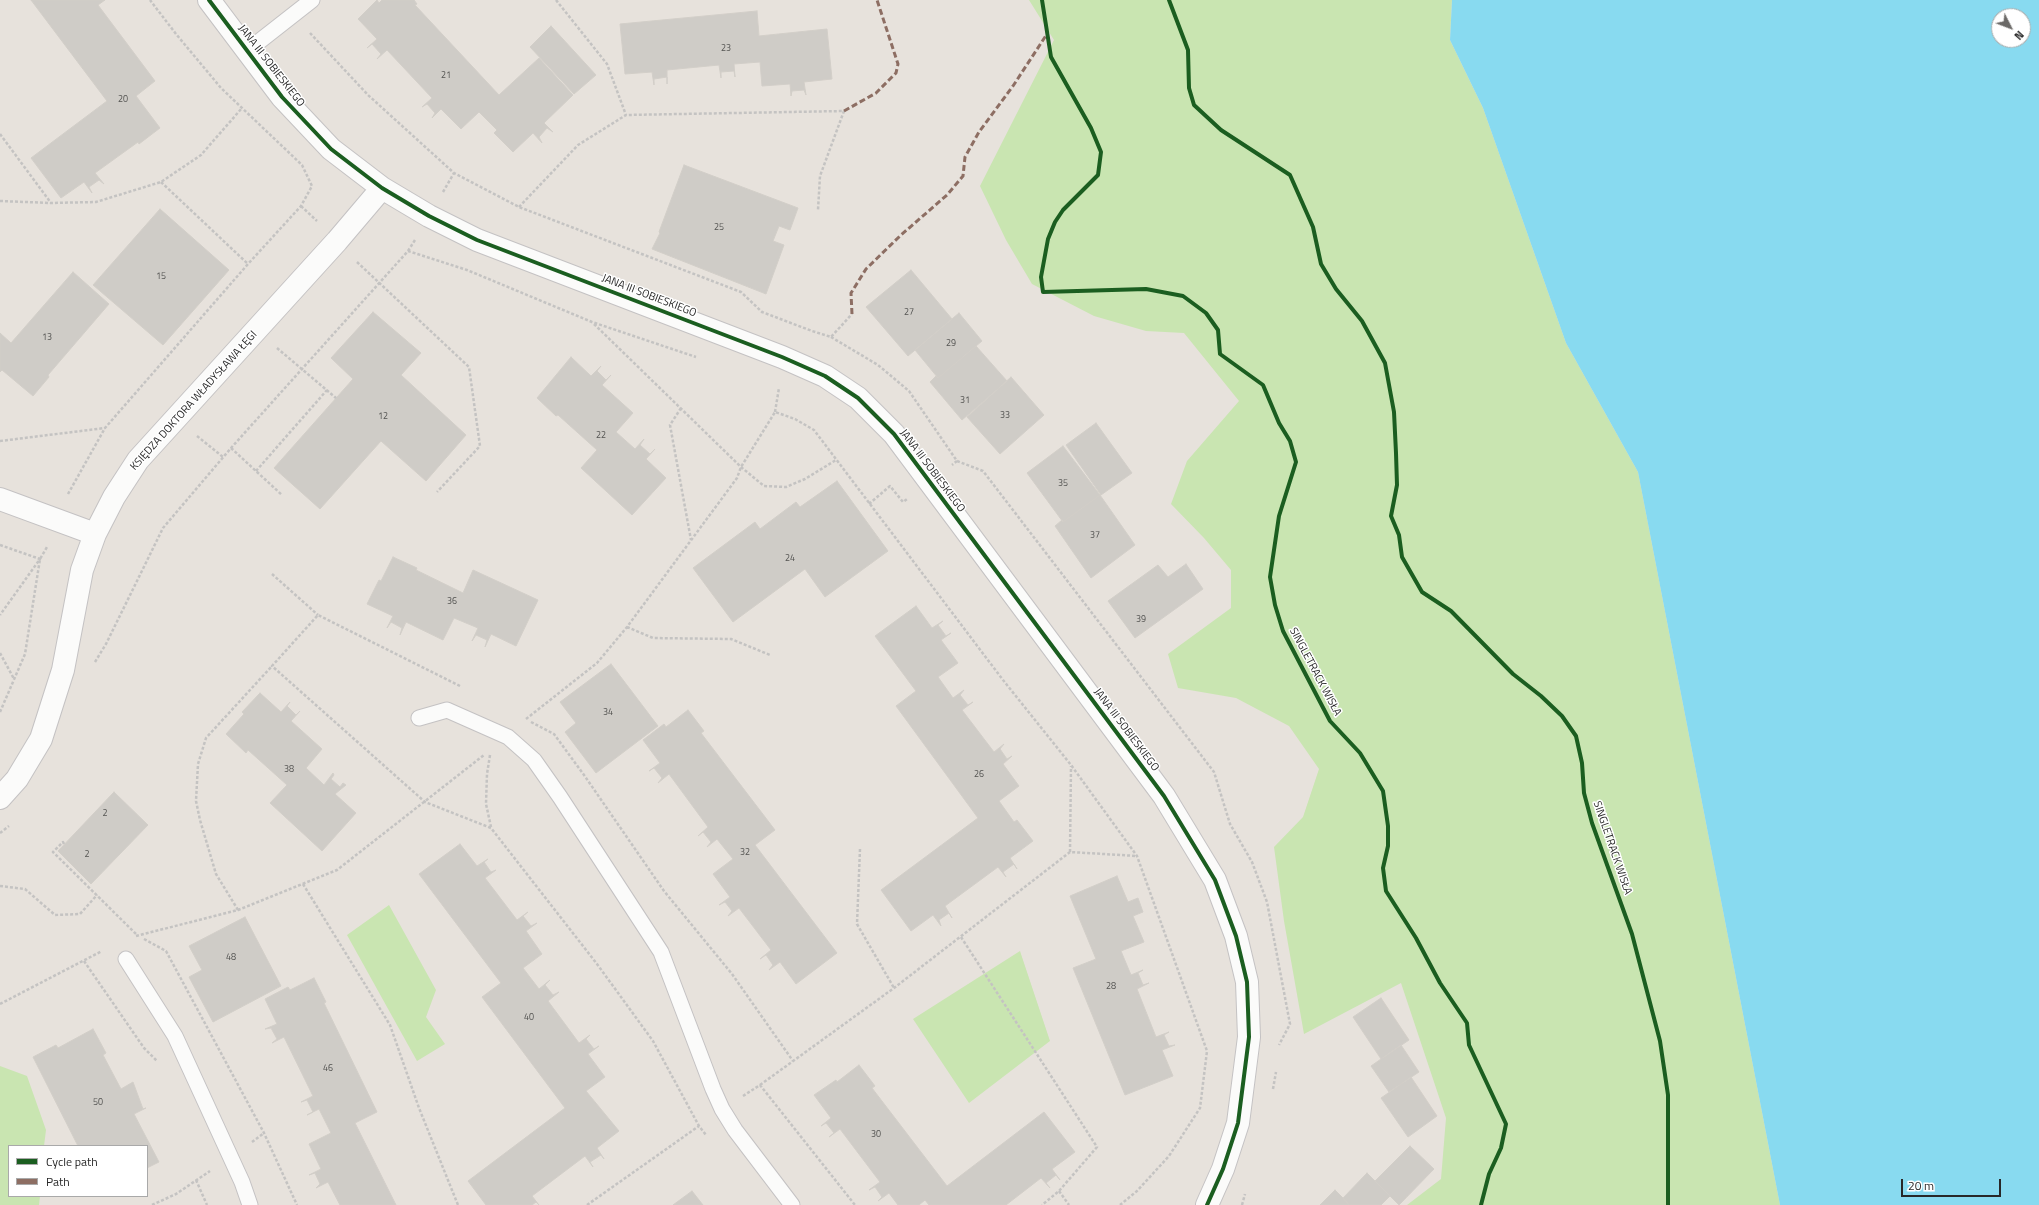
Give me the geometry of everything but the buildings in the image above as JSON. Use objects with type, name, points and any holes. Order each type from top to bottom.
[{"type":"street","name":"JANA III SOBIESKIEGO","points":[[210,0],[247,52],[282,97],[331,149],[382,188],[422,213],[478,240],[782,357],[825,376],[858,398],[894,434],[1164,796],[1216,880],[1236,936],[1247,982],[1249,1037],[1238,1123],[1223,1169],[1207,1205]]},
{"type":"street","name":"KSIĘDZA DOKTORA WŁADYSŁAWA ŁĘGI","points":[[0,798],[17,779],[41,739],[63,670],[82,570],[95,534],[114,497],[138,460],[337,241],[382,188]]},
{"type":"street","points":[[0,499],[95,534]]},
{"type":"lane","points":[[247,52],[312,0]]},
{"type":"lane","points":[[419,718],[447,710],[508,737],[534,760],[560,797],[661,952],[722,1109],[735,1130],[792,1205]]},
{"type":"lane","points":[[126,959],[175,1036],[242,1182],[250,1205]]},
{"type":"path","points":[[0,615],[40,559],[60,521],[68,495],[105,428],[248,264],[301,206],[312,186],[302,165],[221,88],[150,0]]},
{"type":"path","points":[[556,0],[607,64],[626,114]]},
{"type":"path","points":[[293,15],[368,95],[454,173],[519,207],[741,292],[762,312],[831,337],[852,314]]},
{"type":"path","points":[[0,201],[51,203],[96,202],[162,182],[201,155],[242,108]]},
{"type":"path","points":[[519,207],[578,145],[626,114],[844,111],[820,176],[818,210]]},
{"type":"path","points":[[0,134],[51,203]]},
{"type":"path","points":[[162,182],[248,264]]},
{"type":"path","points":[[93,664],[98,659],[106,644],[163,528],[223,457],[408,251],[467,270],[592,322],[697,358]]},
{"type":"path","points":[[353,258],[469,367],[480,446],[437,492]]},
{"type":"path","points":[[592,322],[741,467],[764,486],[786,487],[805,480],[836,460]]},
{"type":"path","points":[[276,347],[336,398]]},
{"type":"path","points":[[508,737],[526,719],[597,663],[626,627],[737,478],[741,467],[775,412],[782,357]]},
{"type":"path","points":[[256,471],[327,390]]},
{"type":"path","points":[[681,408],[670,425],[691,540]]},
{"type":"path","points":[[775,412],[794,419],[814,430],[1002,680],[1071,765],[1137,856],[1207,1051],[1200,1108],[1170,1156],[1137,1191],[1120,1205]]},
{"type":"path","points":[[0,441],[105,428]]},
{"type":"path","points":[[195,433],[223,457]]},
{"type":"path","points":[[231,448],[282,495]]},
{"type":"path","points":[[0,545],[40,559]]},
{"type":"path","points":[[0,712],[26,654],[40,559]]},
{"type":"path","points":[[272,574],[318,615],[464,688]]},
{"type":"path","points":[[238,910],[216,874],[200,820],[196,801],[198,764],[206,738],[318,615]]},
{"type":"path","points":[[626,627],[653,638],[731,638],[770,655]]},
{"type":"path","points":[[0,653],[14,679]]},
{"type":"path","points":[[272,666],[425,802],[491,828]]},
{"type":"path","points":[[519,716],[554,734],[664,891],[732,974],[793,1061]]},
{"type":"path","points":[[131,938],[137,935],[238,910],[337,870],[491,749],[487,774],[486,804],[491,828],[597,964],[653,1041],[699,1126],[708,1138]]},
{"type":"path","points":[[1070,852],[1071,765]]},
{"type":"path","points":[[0,833],[13,822]]},
{"type":"path","points":[[64,844],[63,842],[53,852],[137,935],[166,951],[264,1133],[297,1205]]},
{"type":"path","points":[[860,849],[857,924],[894,988]]},
{"type":"path","points":[[760,1085],[894,988],[1070,852],[1137,856]]},
{"type":"path","points":[[303,884],[390,1025],[419,1108],[458,1205]]},
{"type":"path","points":[[0,886],[25,888],[55,915],[80,914],[97,895]]},
{"type":"path","points":[[961,937],[1097,1147],[1059,1191],[1042,1205]]},
{"type":"path","points":[[0,1004],[104,950]]},
{"type":"path","points":[[84,961],[144,1048],[159,1063]]},
{"type":"path","points":[[208,1164],[210,1170]]},
{"type":"path","points":[[196,1180],[207,1205]]},
{"type":"path","points":[[1059,1191],[1069,1205]]},
{"type":"green space","points":[[1029,0],[1452,0],[1450,40],[1483,108],[1566,343],[1638,472],[1780,1205],[1407,1205],[1441,1179],[1446,1118],[1401,983],[1304,1034],[1284,921],[1274,847],[1303,817],[1319,769],[1289,726],[1236,698],[1178,688],[1168,654],[1231,608],[1231,570],[1204,538],[1171,504],[1187,461],[1239,401],[1184,333],[1146,331],[1094,316],[1032,284],[1006,240],[980,186],[1054,40]]},
{"type":"green space","points":[[389,905],[436,990],[426,1017],[445,1044],[417,1061],[347,935]]},
{"type":"green space","points":[[1020,951],[1050,1041],[969,1103],[913,1019]]},
{"type":"green space","points":[[0,1066],[27,1076],[46,1130],[44,1145],[8,1145],[8,1197],[40,1197],[39,1205],[0,1205]]},
{"type":"water","points":[[1452,0],[2039,0],[2039,1205],[1780,1205],[1638,472],[1566,343],[1483,108],[1450,40]]},
{"type":"marked path","points":[[844,111],[876,93],[896,73],[898,64],[877,0]]},
{"type":"marked path","points":[[852,314],[851,293],[866,269],[901,235],[947,195],[963,176],[965,157],[979,132],[1013,86],[1047,34]]},
{"type":"cycle path","points":[[209,0],[282,97],[331,149],[382,188],[429,216],[477,240],[782,357],[825,376],[858,398],[894,434],[1164,796],[1215,880],[1236,936],[1247,982],[1249,1037],[1238,1123],[1223,1169],[1207,1205]]},
{"type":"cycle path","name":"SINGLETRACK WISŁA","points":[[1042,0],[1051,57],[1091,128],[1101,152],[1098,175],[1063,210],[1055,222],[1048,239],[1041,277],[1043,292],[1146,289],[1183,296],[1206,313],[1218,330],[1220,354],[1263,385],[1279,423],[1290,441],[1296,462],[1279,516],[1270,577],[1275,605],[1283,631],[1330,721],[1360,753],[1383,791],[1388,826],[1388,846],[1383,868],[1386,891],[1416,938],[1440,983],[1467,1023],[1469,1045],[1506,1124],[1501,1148],[1489,1174],[1481,1205]]},
{"type":"cycle path","name":"SINGLETRACK WISŁA","points":[[1169,0],[1188,50],[1189,88],[1194,105],[1221,130],[1290,175],[1313,227],[1321,264],[1336,289],[1362,321],[1385,363],[1394,412],[1396,453],[1397,485],[1391,516],[1399,535],[1402,557],[1422,592],[1451,611],[1513,674],[1541,696],[1562,716],[1576,736],[1582,763],[1584,793],[1592,823],[1632,934],[1660,1041],[1668,1095],[1668,1205]]}]
